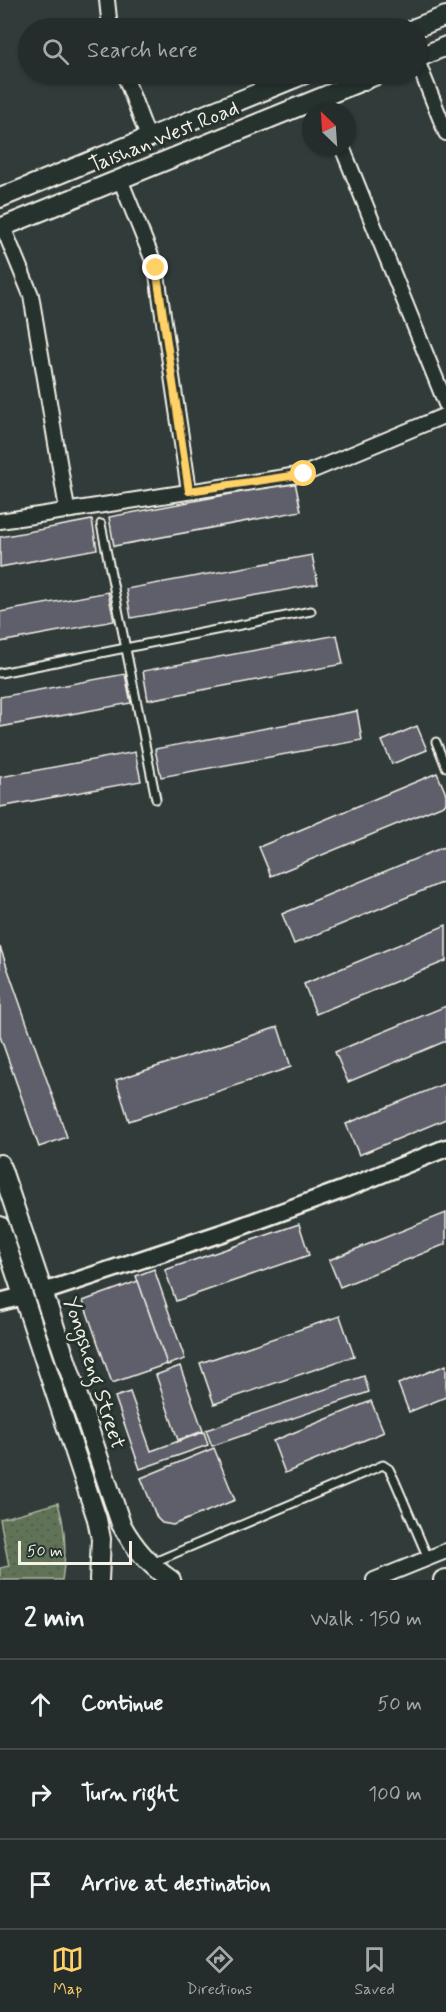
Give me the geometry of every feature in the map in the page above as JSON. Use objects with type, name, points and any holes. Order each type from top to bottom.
[{"type":"main road","points":[[428,23],[446,16]]},
{"type":"main road","points":[[428,53],[446,46]]},
{"type":"main road","name":"Taishan West Road","points":[[0,198],[279,84]]},
{"type":"main road","name":"Taishan West Road","points":[[329,102],[361,84]]},
{"type":"main road","name":"Taishan West Road","points":[[1,227],[120,179],[302,112]]},
{"type":"main road","name":"Yongsheng Street","points":[[0,1164],[121,1524],[130,1540],[150,1564],[171,1580]]},
{"type":"main road","name":"Yongsheng Street","points":[[0,1226],[97,1519],[101,1539],[99,1580]]},
{"type":"street","points":[[107,0],[109,18]]},
{"type":"street","points":[[128,84],[148,137]]},
{"type":"street","points":[[426,84],[446,133]]},
{"type":"street","points":[[346,156],[446,404]]},
{"type":"street","points":[[120,179],[156,268],[189,491]]},
{"type":"street","points":[[1,227],[31,296],[67,509]]},
{"type":"street","points":[[0,521],[304,474],[446,415]]},
{"type":"street","points":[[43,1292],[234,1229],[342,1190],[446,1148]]},
{"type":"street","points":[[0,1302],[23,1296]]},
{"type":"street","points":[[374,1580],[446,1551]]},
{"type":"lane","points":[[101,524],[156,799]]},
{"type":"lane","points":[[0,673],[311,611]]},
{"type":"lane","points":[[436,742],[446,767]]},
{"type":"lane","points":[[150,1564],[383,1465],[389,1469],[394,1479],[428,1558]]},
{"type":"green space","points":[[58,1503],[65,1541],[62,1580],[0,1580],[0,1568],[9,1566],[0,1519]]},
{"type":"building","points":[[295,482],[301,511],[114,546],[109,517]]},
{"type":"building","points":[[92,520],[97,549],[0,567],[0,537]]},
{"type":"building","points":[[312,555],[318,584],[131,618],[126,589]]},
{"type":"building","points":[[108,592],[114,621],[0,642],[0,612]]},
{"type":"building","points":[[337,635],[343,664],[148,700],[143,671]]},
{"type":"building","points":[[125,674],[131,703],[0,727],[0,697]]},
{"type":"building","points":[[357,711],[362,740],[161,777],[155,749]]},
{"type":"building","points":[[417,726],[427,750],[392,764],[382,741]]},
{"type":"building","points":[[135,752],[141,781],[0,807],[0,777]]},
{"type":"building","points":[[437,773],[446,794],[446,804],[271,876],[259,847]]},
{"type":"building","points":[[446,846],[446,881],[294,944],[282,914]]},
{"type":"building","points":[[446,925],[446,961],[316,1014],[304,984]]},
{"type":"building","points":[[0,947],[67,1137],[39,1147],[0,1036]]},
{"type":"building","points":[[446,1006],[446,1041],[348,1082],[335,1052]]},
{"type":"building","points":[[278,1027],[291,1067],[129,1121],[116,1080]]},
{"type":"building","points":[[446,1083],[446,1119],[359,1155],[346,1124]]},
{"type":"building","points":[[446,1213],[446,1244],[340,1287],[329,1260]]},
{"type":"building","points":[[299,1224],[309,1255],[176,1301],[165,1270]]},
{"type":"building","points":[[154,1269],[185,1359],[167,1365],[136,1276]]},
{"type":"building","points":[[138,1281],[167,1364],[112,1383],[83,1301]]},
{"type":"building","points":[[340,1316],[354,1356],[214,1404],[200,1363]]},
{"type":"building","points":[[446,1365],[446,1397],[409,1412],[398,1384]]},
{"type":"building","points":[[180,1366],[203,1431],[178,1440],[156,1375]]},
{"type":"building","points":[[364,1376],[369,1392],[212,1446],[206,1430]]},
{"type":"building","points":[[130,1392],[151,1451],[204,1432],[208,1445],[140,1469],[115,1397]]},
{"type":"building","points":[[371,1401],[384,1432],[285,1473],[273,1441]]},
{"type":"building","points":[[214,1448],[235,1500],[173,1525],[162,1523],[157,1518],[141,1478]]},
{"type":"route","points":[[156,268],[189,491],[304,474]]}]
